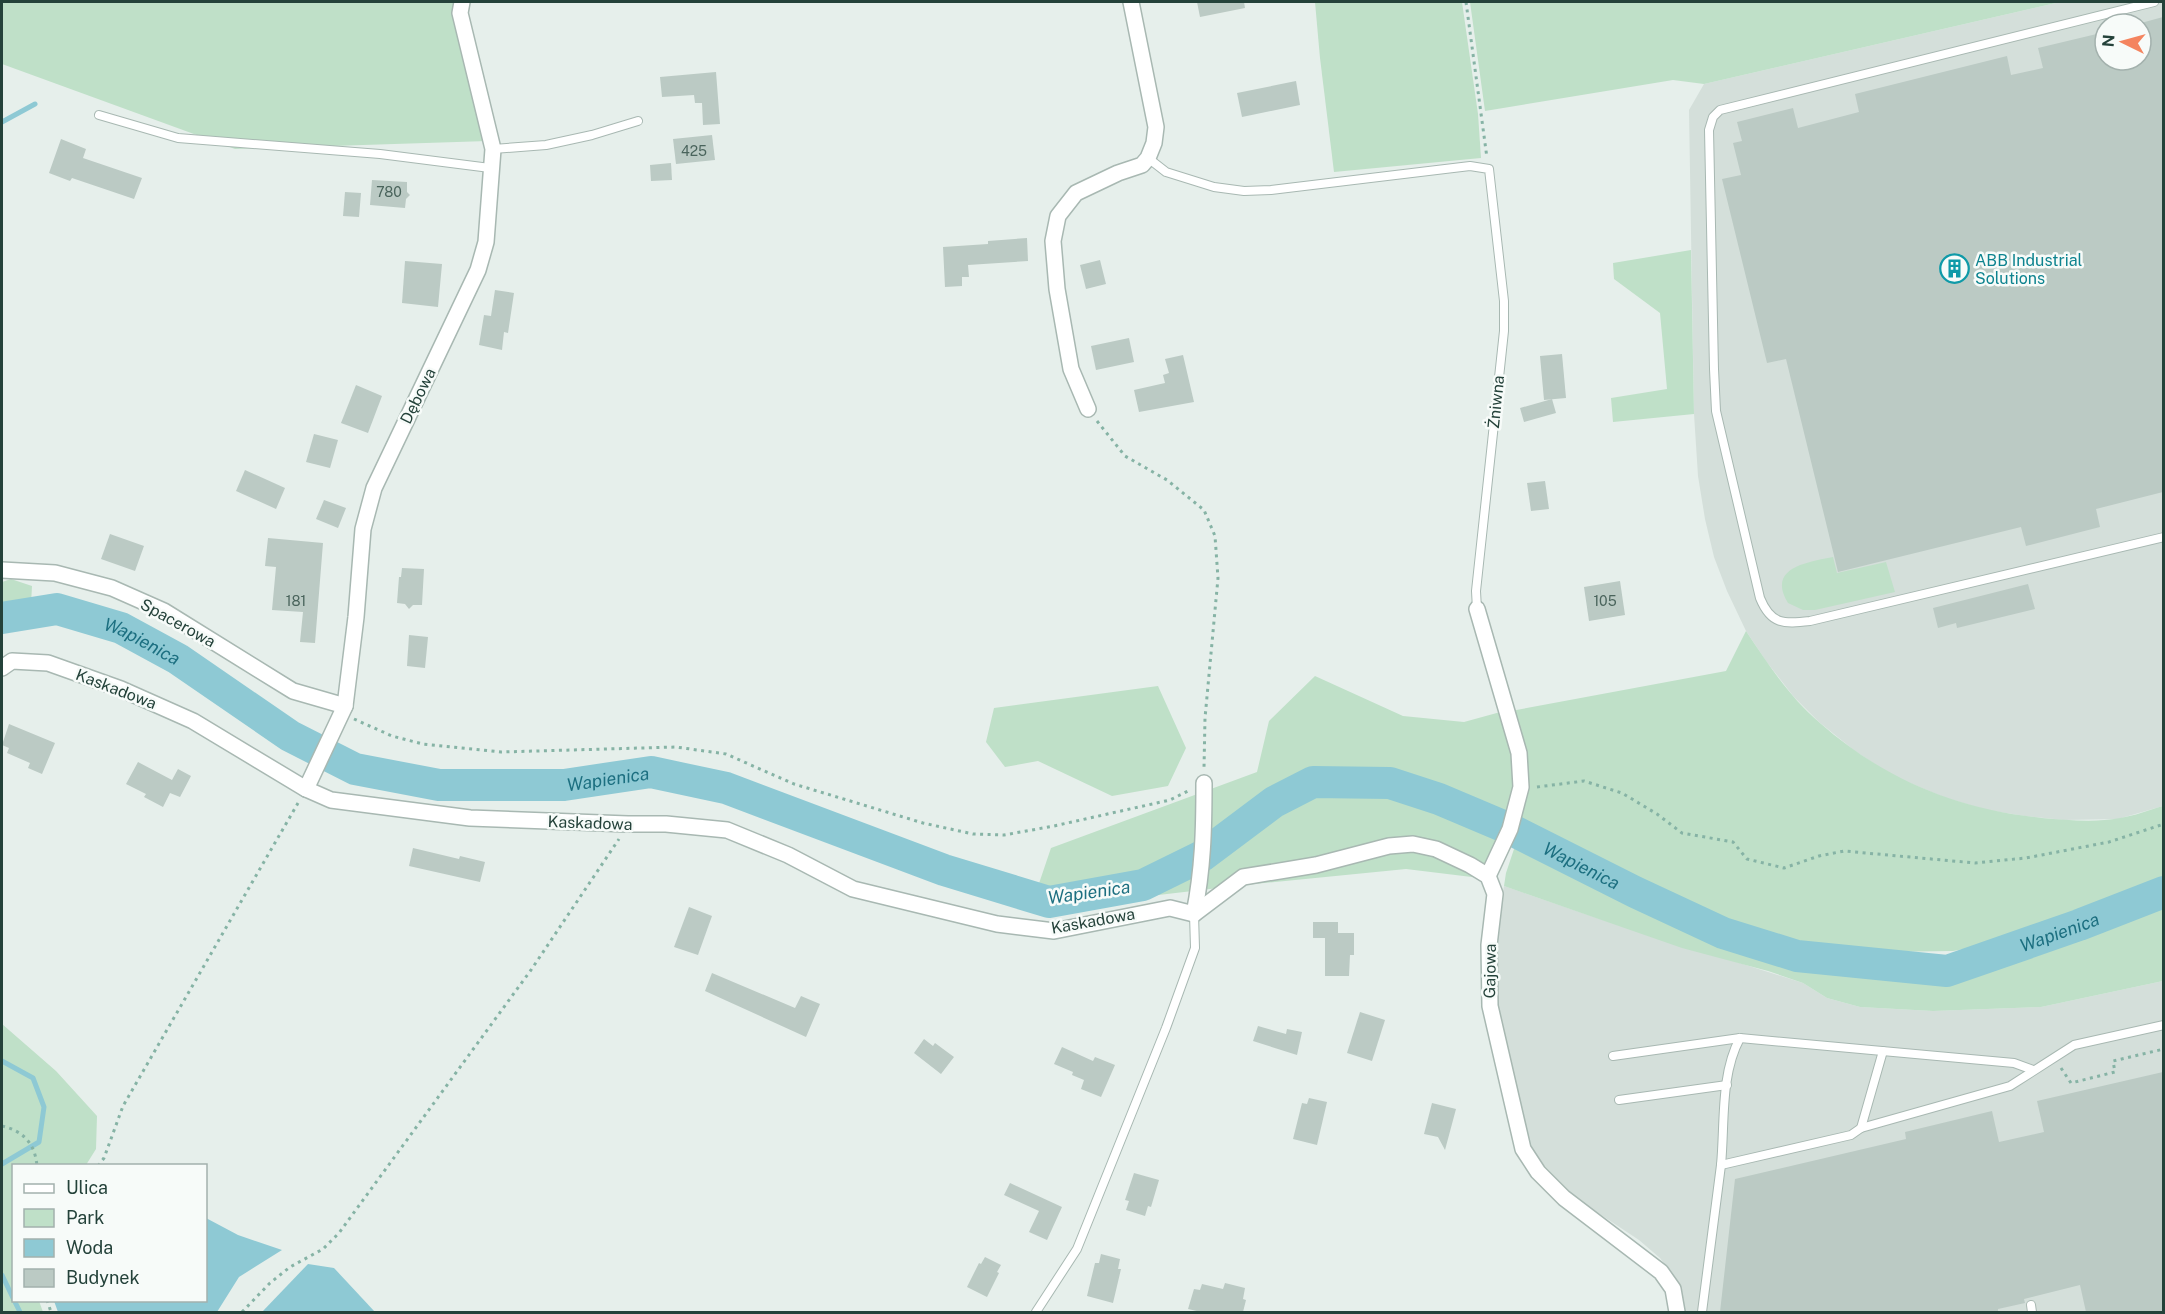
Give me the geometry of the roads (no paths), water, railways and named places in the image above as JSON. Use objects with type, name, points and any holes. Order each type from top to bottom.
[{"type":"street","name":"Dębowa","points":[[306,789],[340,716],[356,617],[363,529],[374,488],[478,270],[486,242],[493,149],[460,13],[462,2]]},
{"type":"street","points":[[1088,409],[1071,369],[1057,289],[1053,241],[1058,216],[1077,193],[1118,173],[1142,165],[1148,158],[1154,143],[1156,127],[1131,2]]},
{"type":"street","name":"Spacerowa","points":[[2,570],[55,573],[112,588],[164,611],[293,691],[340,716]]},
{"type":"street","name":"Żniwna","points":[[1477,609],[1519,753],[1520,793],[1510,829],[1488,876]]},
{"type":"street","name":"Kaskadowa","points":[[2,668],[12,661],[48,663],[121,688],[193,721],[306,789],[332,800],[470,818],[666,824],[727,830],[788,855],[853,889],[998,924],[1054,931],[1170,908],[1194,914]]},
{"type":"street","points":[[1194,914],[1202,876],[1203,783]]},
{"type":"street","points":[[1194,914],[1243,877],[1316,865],[1389,846],[1413,844],[1436,849],[1488,876]]},
{"type":"street","name":"Gajowa","points":[[1488,876],[1495,894],[1489,945],[1490,1006],[1522,1149],[1538,1172],[1564,1198],[1661,1272],[1672,1289],[1677,1312]]},
{"type":"lane","points":[[2154,2],[1720,110],[1713,117],[1709,130],[1716,411],[1760,598],[1764,609],[1770,616],[1779,622],[1789,624],[1810,621],[2163,537]]},
{"type":"lane","points":[[99,115],[178,138],[380,154],[490,168]]},
{"type":"lane","points":[[493,149],[546,145],[638,122]]},
{"type":"lane","name":"Żniwna","points":[[1148,158],[1166,172],[1214,187],[1244,191],[1271,190],[1470,166],[1489,169],[1504,301],[1504,331],[1476,591],[1477,609]]},
{"type":"lane","points":[[1036,1312],[1077,1249],[1166,1028],[1195,948],[1194,914]]},
{"type":"lane","points":[[1721,1165],[1839,1139],[1861,1128],[2010,1086],[2074,1045],[2163,1025]]},
{"type":"lane","points":[[1613,1056],[1740,1038],[2014,1063],[2033,1070]]},
{"type":"lane","points":[[1702,1312],[1721,1165],[1727,1085],[1733,1050],[1740,1038]]},
{"type":"lane","points":[[1861,1128],[1883,1051]]},
{"type":"lane","points":[[1619,1100],[1727,1085]]},
{"type":"water","points":[[207,1219],[238,1235],[282,1250],[239,1277],[217,1312],[58,1312],[54,1302],[207,1302]]},
{"type":"water","points":[[308,1264],[334,1268],[375,1312],[262,1312]]},
{"type":"waterway","points":[[2,122],[35,104]]},
{"type":"waterway","name":"Wapienica","points":[[2,618],[57,609],[121,628],[178,659],[290,736],[355,769],[439,785],[564,785],[651,772],[726,788],[944,870],[1049,902],[1143,885],[1202,856],[1274,802],[1313,782],[1390,783],[1439,799],[1510,829],[1723,933],[1797,956],[1947,971],[2079,925],[2164,892]]},
{"type":"waterway","points":[[2,1061],[33,1078],[44,1107],[39,1142],[2,1164]]},
{"type":"waterway","points":[[2,1275],[12,1296]]},
{"type":"waterway","points":[[15,1302],[20,1312]]},
{"type":"place","name":"ABB Industrial Solutions","points":[[1954,269]]}]
